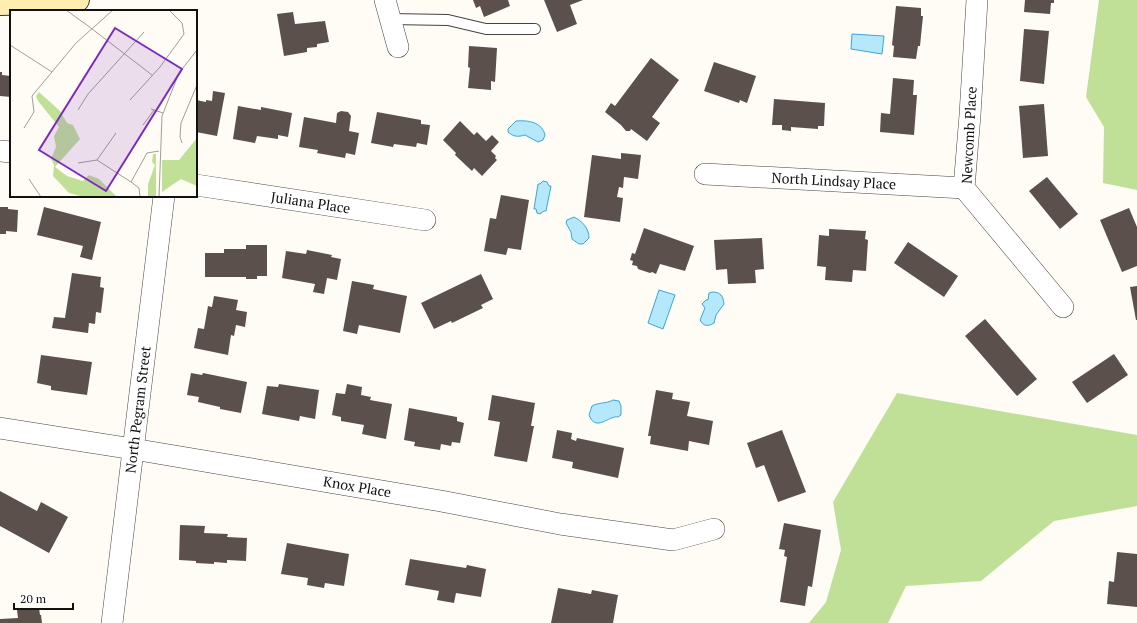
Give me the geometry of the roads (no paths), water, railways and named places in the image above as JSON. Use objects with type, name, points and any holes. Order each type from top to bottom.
[{"type":"street","points":[[0,4],[39,4],[78,0]]},
{"type":"street","name":"Newcomb Place","points":[[977,0],[964,188],[1063,307]]},
{"type":"street","points":[[388,9],[398,47]]},
{"type":"street","points":[[0,151],[10,152]]},
{"type":"street","name":"North Lindsay Place","points":[[705,174],[964,188]]},
{"type":"street","name":"Juliana Place","points":[[197,185],[425,220]]},
{"type":"street","name":"North Pegram Street","points":[[112,623],[164,197]]},
{"type":"street","name":"Knox Place","points":[[0,428],[441,501],[560,524],[673,540],[714,529]]},
{"type":"lane","points":[[388,9],[448,20],[486,29],[536,29]]},
{"type":"water","points":[[852,34],[884,36],[882,54],[851,49]]},
{"type":"water","points":[[516,121],[530,122],[541,127],[545,135],[543,140],[538,142],[525,135],[516,136],[510,134],[508,129]]},
{"type":"water","points":[[543,181],[547,182],[549,186],[551,186],[546,211],[540,214],[537,213],[536,209],[534,209],[538,184]]},
{"type":"water","points":[[574,217],[582,223],[589,234],[589,238],[583,244],[579,244],[572,239],[571,232],[566,223],[567,220]]},
{"type":"water","points":[[659,290],[675,295],[663,329],[648,323]]},
{"type":"water","points":[[712,292],[721,295],[724,304],[716,315],[714,323],[706,325],[700,320],[705,308],[702,304],[708,300],[709,293]]},
{"type":"water","points":[[613,400],[619,401],[621,406],[621,415],[603,422],[595,423],[589,415],[592,406]]}]
